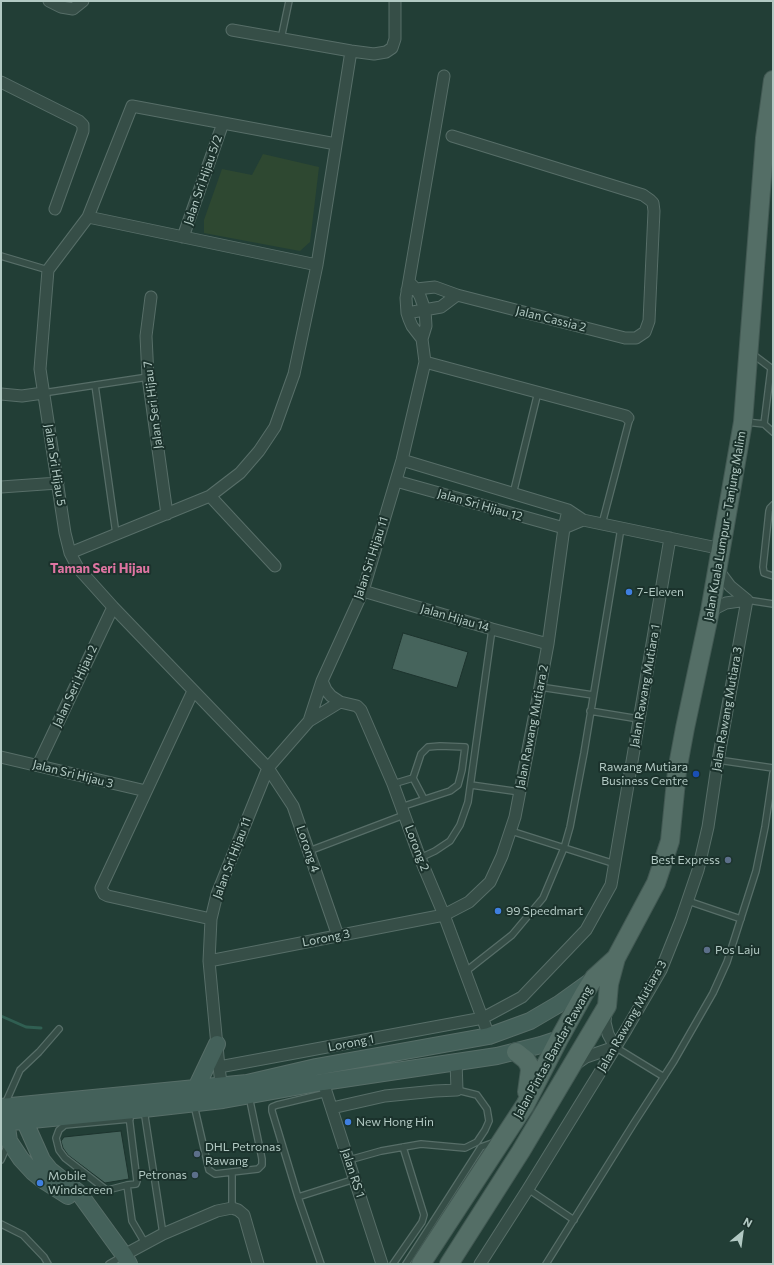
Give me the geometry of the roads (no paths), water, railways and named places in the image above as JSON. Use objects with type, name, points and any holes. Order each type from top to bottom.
[{"type":"main road","name":"Jalan Kuala Lumpur - Tanjung Malim","points":[[616,958],[656,883],[670,841],[679,764],[685,728],[722,549],[743,422],[773,80]]},
{"type":"main road","name":"Jalan Pintas Bandar Rawang","points":[[449,1264],[521,1151],[607,1006],[602,981],[616,958]]},
{"type":"main road","points":[[559,1039],[571,1031],[580,1021],[598,992],[602,981]]},
{"type":"main road","name":"Jalan Pintas Bandar Rawang","points":[[421,1264],[525,1105],[559,1039]]},
{"type":"main road","points":[[516,1052],[526,1060],[530,1070],[525,1105]]},
{"type":"street","points":[[49,1],[61,7],[73,9],[83,1]]},
{"type":"street","points":[[232,30],[351,51],[374,54],[386,52],[392,48],[395,38],[395,1]]},
{"type":"street","points":[[70,553],[210,496],[240,473],[259,451],[275,427],[294,374],[317,266],[351,51]]},
{"type":"street","points":[[422,339],[412,326],[407,313],[444,76]]},
{"type":"street","points":[[1,82],[79,121],[83,125],[83,131],[56,210]]},
{"type":"street","points":[[48,270],[88,217],[132,106],[336,144]]},
{"type":"street","name":"Jalan Sri Hijau 5/2","points":[[183,237],[223,123]]},
{"type":"street","name":"Jalan Cassia 2","points":[[411,287],[435,287],[456,295],[625,338],[636,338],[645,332],[649,321],[654,211],[653,203],[650,200],[643,195],[452,136]]},
{"type":"street","points":[[88,217],[317,266]]},
{"type":"street","name":"Jalan Sri Hijau 5","points":[[48,270],[40,369],[65,533],[70,553],[78,568],[113,607],[268,768]]},
{"type":"street","points":[[411,287],[420,296],[425,310],[426,326],[422,339]]},
{"type":"street","points":[[407,313],[441,307],[456,295]]},
{"type":"street","name":"Jalan Seri Hijau 7","points":[[151,297],[146,336],[148,377],[167,514]]},
{"type":"street","name":"Jalan Sri Hijau 11","points":[[309,721],[322,681],[362,591],[396,481],[424,362],[422,339]]},
{"type":"street","points":[[424,362],[626,416],[628,418]]},
{"type":"street","points":[[1,394],[22,396],[44,393]]},
{"type":"street","name":"Jalan Sri Hijau 12","points":[[402,460],[568,510],[583,520]]},
{"type":"street","name":"Jalan Sri Hijau 12","points":[[396,481],[564,528]]},
{"type":"street","points":[[1,487],[58,483]]},
{"type":"street","points":[[210,496],[275,566]]},
{"type":"street","name":"Jalan Rawang Mutiara 2","points":[[444,915],[469,902],[490,882],[511,831],[520,792],[548,644],[564,528],[568,510]]},
{"type":"street","points":[[564,528],[583,520],[722,549]]},
{"type":"street","name":"Jalan Rawang Mutiara 1","points":[[483,1018],[522,997],[586,930],[611,885],[670,538]]},
{"type":"street","points":[[718,570],[730,586],[747,600]]},
{"type":"street","name":"Jalan Hijau 14","points":[[362,591],[548,644]]},
{"type":"street","points":[[710,611],[726,603],[747,600]]},
{"type":"street","name":"Jalan Rawang Mutiara 3","points":[[480,1264],[615,1047],[660,970],[688,901],[698,870],[708,827],[718,760],[747,600]]},
{"type":"street","name":"Jalan Seri Hijau 2","points":[[38,765],[113,607]]},
{"type":"street","name":"Lorong 2","points":[[322,681],[326,690],[331,696],[340,702],[357,706],[360,709],[393,784],[489,1036]]},
{"type":"street","points":[[193,691],[101,888],[102,891],[108,896],[211,919]]},
{"type":"street","name":"Jalan Sri Hijau 11","points":[[222,1093],[209,960],[211,919],[216,894],[268,768],[309,721],[340,702]]},
{"type":"street","name":"Jalan Sri Hijau 3","points":[[1,757],[146,791]]},
{"type":"street","name":"Lorong 4","points":[[268,768],[293,806],[338,936]]},
{"type":"street","name":"Lorong 3","points":[[209,960],[444,915]]},
{"type":"street","points":[[222,1093],[247,1082],[316,1067],[489,1036],[530,1021],[602,981]]},
{"type":"street","points":[[571,1068],[586,1057],[615,1047],[608,1034],[605,1022],[607,1006]]},
{"type":"street","name":"Lorong 1","points":[[219,1067],[483,1018]]},
{"type":"street","points":[[489,1036],[516,1052]]},
{"type":"street","points":[[475,1058],[483,1049],[489,1036]]},
{"type":"street","points":[[7,1105],[121,1095],[195,1096],[222,1093],[249,1096],[325,1088],[456,1061],[516,1052],[559,1039]]},
{"type":"street","points":[[195,1096],[217,1044]]},
{"type":"street","points":[[332,1108],[385,1096],[457,1090],[456,1061]]},
{"type":"street","name":"Jalan RS 1","points":[[325,1088],[382,1264]]},
{"type":"street","points":[[4,1123],[134,1113],[195,1096]]},
{"type":"street","points":[[7,1105],[26,1121],[42,1160],[50,1170],[79,1193],[127,1260],[145,1244],[163,1234],[217,1211],[232,1208],[238,1210],[244,1215],[258,1264]]},
{"type":"street","points":[[7,1105],[4,1123],[5,1142],[33,1172],[94,1214]]},
{"type":"lane","points":[[281,39],[289,1]]},
{"type":"lane","points":[[1,256],[48,270]]},
{"type":"lane","points":[[749,352],[772,368],[764,424]]},
{"type":"lane","points":[[44,393],[148,377]]},
{"type":"lane","points":[[95,385],[116,534]]},
{"type":"lane","points":[[513,494],[538,392]]},
{"type":"lane","points":[[602,524],[629,421],[628,418]]},
{"type":"lane","points":[[743,422],[764,424],[773,432]]},
{"type":"lane","points":[[773,505],[769,511],[763,567],[764,572],[773,576]]},
{"type":"lane","points":[[465,972],[512,935],[543,898],[564,848],[570,828],[621,528]]},
{"type":"lane","points":[[747,600],[773,604]]},
{"type":"lane","points":[[420,858],[435,851],[450,841],[460,825],[468,802],[492,629]]},
{"type":"lane","points":[[540,687],[593,695]]},
{"type":"lane","points":[[590,712],[639,719]]},
{"type":"lane","points":[[309,850],[403,811],[424,799],[450,791],[458,785],[462,770],[465,747],[428,747],[422,754],[413,778],[424,799]]},
{"type":"lane","points":[[718,760],[773,768]]},
{"type":"lane","points":[[546,1264],[674,1061],[713,993],[727,962],[756,871],[765,827],[773,773]]},
{"type":"lane","points":[[393,784],[413,778]]},
{"type":"lane","points":[[471,785],[520,792]]},
{"type":"lane","points":[[511,831],[615,864]]},
{"type":"lane","points":[[688,901],[741,919]]},
{"type":"lane","points":[[7,1105],[20,1070],[39,1052],[59,1029]]},
{"type":"lane","points":[[615,1047],[664,1077]]},
{"type":"lane","points":[[321,1264],[298,1196],[272,1112],[272,1107],[325,1088]]},
{"type":"lane","points":[[349,1160],[381,1151],[421,1144],[465,1148],[477,1142],[489,1121],[487,1109],[477,1095],[457,1090]]},
{"type":"lane","points":[[195,1096],[209,1170],[215,1174],[258,1169],[262,1165],[249,1096]]},
{"type":"lane","points":[[134,1113],[136,1184],[108,1190],[105,1189],[65,1158],[60,1150],[56,1138],[59,1130],[64,1125],[134,1113]]},
{"type":"lane","points":[[134,1113],[163,1234]]},
{"type":"lane","points":[[406,1264],[481,1147],[503,1139]]},
{"type":"lane","points":[[1,1160],[5,1142]]},
{"type":"lane","points":[[393,1264],[422,1222],[424,1215],[403,1147]]},
{"type":"lane","points":[[232,1172],[232,1208]]},
{"type":"lane","points":[[298,1196],[355,1178]]},
{"type":"lane","points":[[127,1185],[132,1221],[145,1244]]},
{"type":"lane","points":[[528,1189],[574,1220]]},
{"type":"lane","points":[[1,1224],[23,1236],[44,1257],[48,1264]]},
{"type":"lane","points":[[109,1264],[127,1260]]},
{"type":"waterway","points":[[1,1016],[26,1027],[41,1028]]},
{"type":"place","name":"7-Eleven","points":[[629,592]]},
{"type":"place","name":"Rawang Mutiara Business Centre","points":[[696,774]]},
{"type":"place","name":"Best Express","points":[[728,860]]},
{"type":"place","name":"99 Speedmart","points":[[498,911]]},
{"type":"place","name":"Pos Laju","points":[[707,950]]},
{"type":"place","name":"New Hong Hin","points":[[348,1122]]},
{"type":"place","name":"DHL Petronas Rawang","points":[[197,1154]]},
{"type":"place","name":"Petronas","points":[[195,1175]]},
{"type":"place","name":"Mobile Windscreen","points":[[40,1183]]},
{"type":"district","name":"Taman Seri Hijau","points":[[100,569]]}]
